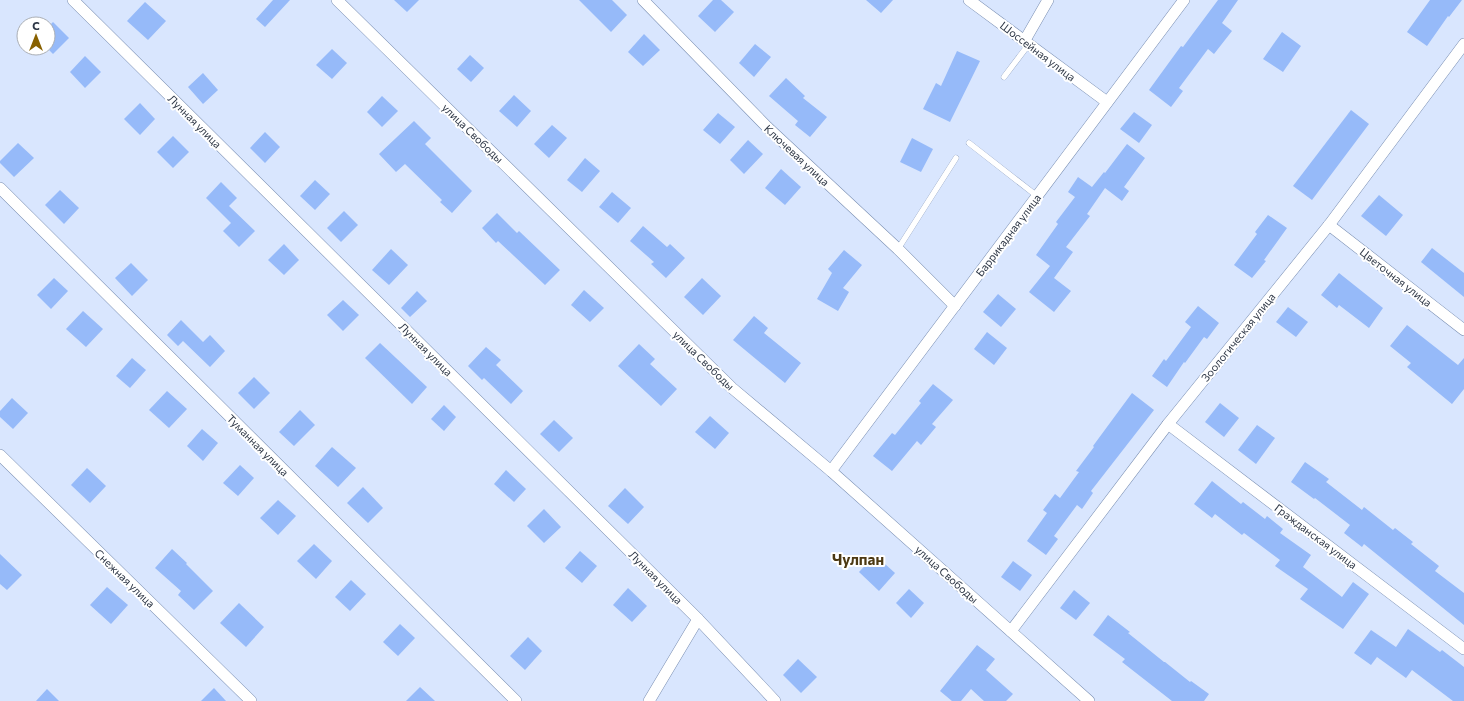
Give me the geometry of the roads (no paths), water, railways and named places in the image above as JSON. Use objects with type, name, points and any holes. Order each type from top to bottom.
[{"type":"street","name":"Лунная улица","points":[[73,0],[698,619],[775,701]]},
{"type":"street","name":"улица Свободы","points":[[337,0],[732,388],[831,471],[1089,701]]},
{"type":"street","name":"Ключевая улица","points":[[643,0],[767,127],[898,249],[955,306]]},
{"type":"street","name":"Шоссейная улица","points":[[969,0],[1107,102]]},
{"type":"street","points":[[1027,42],[1048,0]]},
{"type":"street","name":"Баррикадная улица","points":[[831,471],[1184,0]]},
{"type":"street","name":"Зоологическая улица","points":[[1011,631],[1168,424],[1329,225],[1464,44]]},
{"type":"street","name":"Туманная улица","points":[[0,188],[516,701]]},
{"type":"street","name":"Цветочная улица","points":[[1329,225],[1464,330]]},
{"type":"street","name":"Гражданская улица","points":[[1168,424],[1464,649]]},
{"type":"street","name":"Снежная улица","points":[[0,454],[251,701]]},
{"type":"street","points":[[649,701],[698,619]]},
{"type":"lane","points":[[1004,77],[1027,42]]},
{"type":"lane","points":[[970,143],[1037,196]]},
{"type":"lane","points":[[898,249],[956,158]]},
{"type":"district","name":"Чулпан","points":[[858,559]]}]
